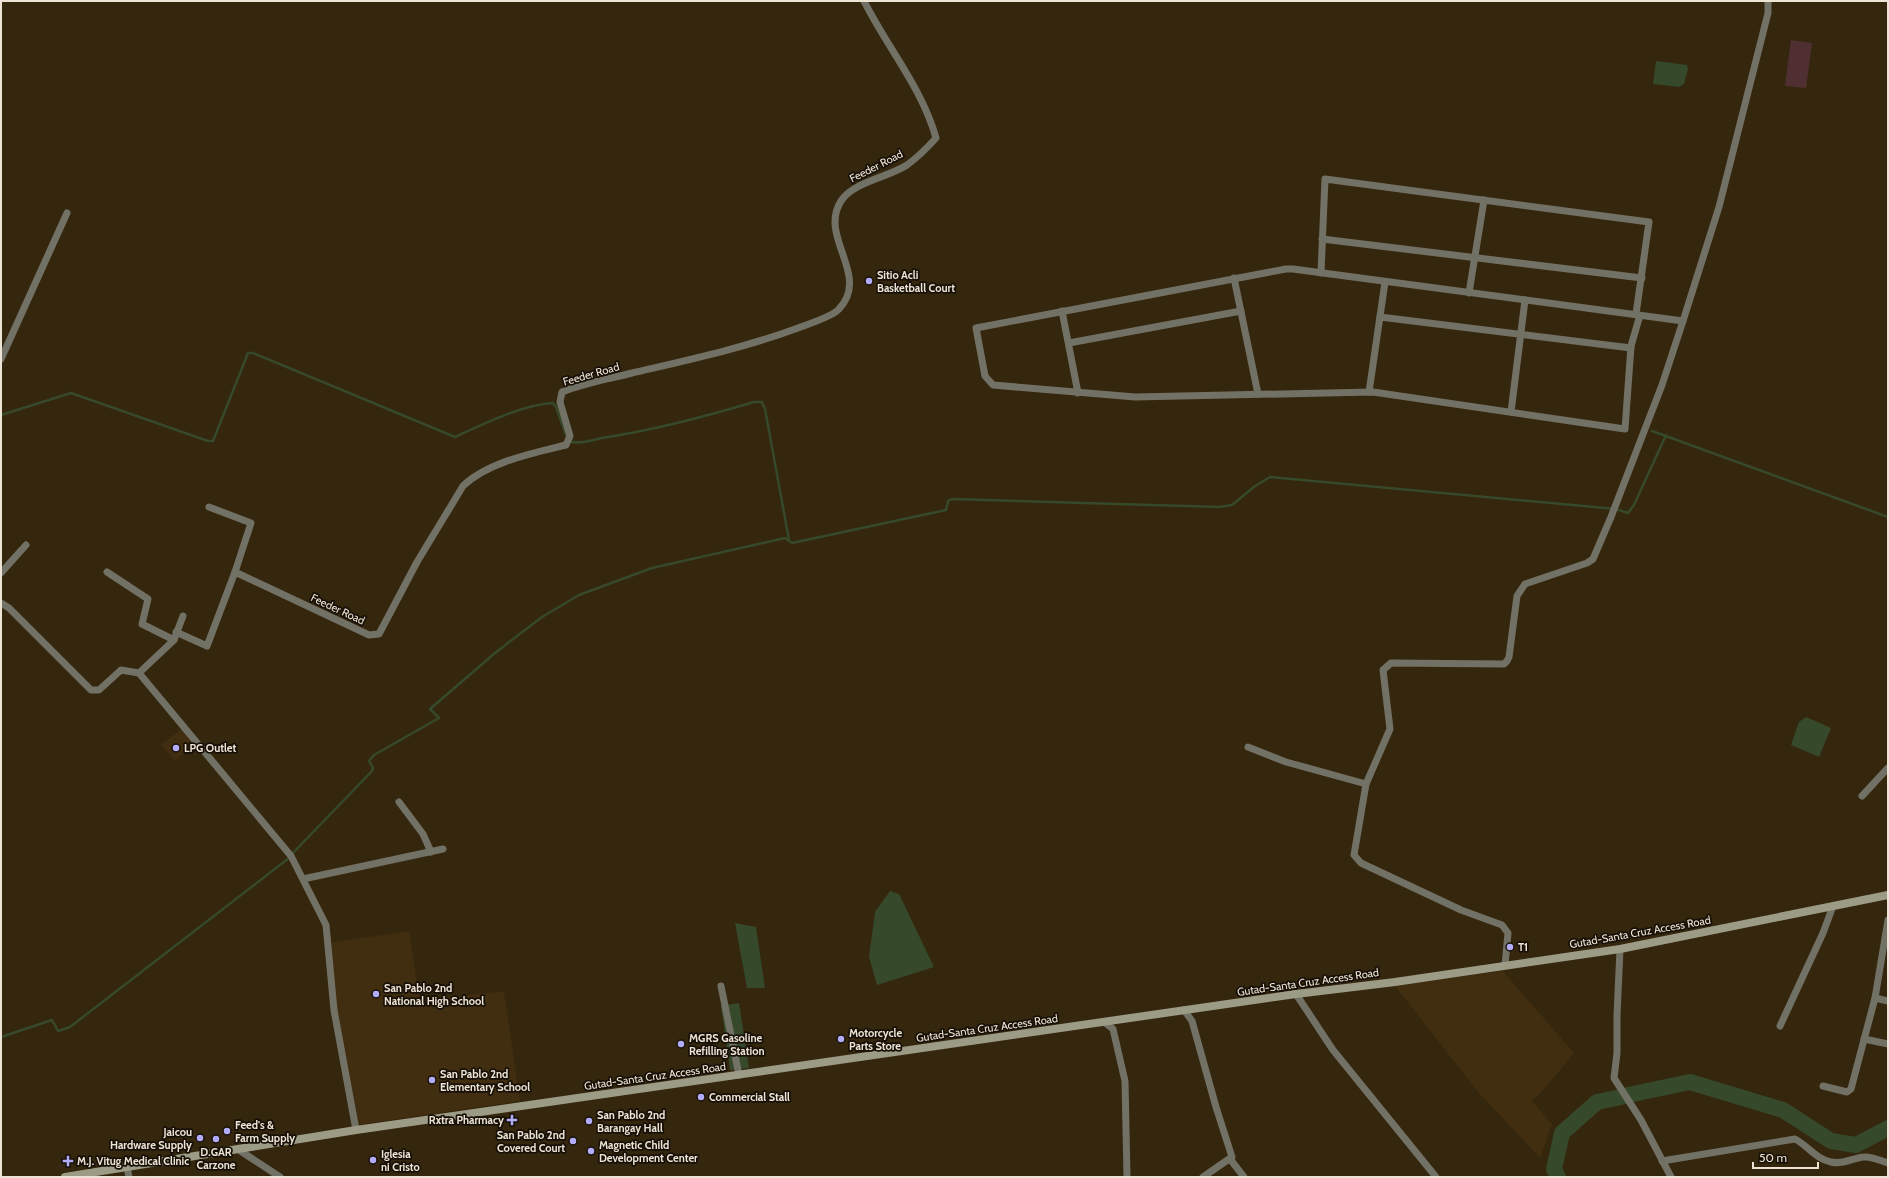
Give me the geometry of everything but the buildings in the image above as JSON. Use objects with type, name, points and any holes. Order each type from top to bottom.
[{"type":"main road","name":"Gutad-Santa Cruz Access Road","points":[[65,1177],[356,1130],[1184,1010],[1395,982],[1620,949],[1888,895]]},
{"type":"street","name":"Feeder Road","points":[[235,572],[369,636],[379,634],[417,562],[463,486],[473,477],[487,470],[533,453],[566,445],[570,436],[560,402],[562,392],[763,341],[810,324],[837,311],[848,295],[849,278],[846,260],[834,231],[836,215],[842,200],[852,190],[906,165],[936,138],[931,121],[918,93],[876,26],[864,1]]},
{"type":"street","points":[[1504,965],[1508,933],[1502,924],[1461,910],[1362,862],[1354,855],[1366,784],[1390,729],[1382,673],[1385,667],[1391,663],[1504,664],[1509,657],[1516,596],[1521,589],[1526,584],[1593,559],[1619,497],[1662,385],[1719,207],[1768,13],[1768,1]]},
{"type":"street","points":[[1321,273],[1325,178],[1649,222],[1638,315],[1631,348],[1625,429],[1369,392],[1135,397],[993,386],[985,376],[976,328],[1286,269],[1638,315],[1683,320]]},
{"type":"street","points":[[1469,292],[1484,200]]},
{"type":"street","points":[[1,359],[67,214]]},
{"type":"street","points":[[1322,239],[1642,278]]},
{"type":"street","points":[[1234,278],[1258,394]]},
{"type":"street","points":[[1369,392],[1385,282]]},
{"type":"street","points":[[1511,412],[1525,300]]},
{"type":"street","points":[[1062,311],[1078,393]]},
{"type":"street","points":[[1069,343],[1241,311]]},
{"type":"street","points":[[1380,317],[1631,348]]},
{"type":"street","points":[[176,632],[207,646],[235,572],[251,522],[209,507]]},
{"type":"street","points":[[1,573],[26,545]]},
{"type":"street","points":[[107,572],[148,599],[142,624],[174,640]]},
{"type":"street","points":[[1,603],[9,608],[91,690],[99,690],[121,670],[139,673],[291,856],[326,925],[334,1010],[356,1130]]},
{"type":"street","points":[[139,673],[174,640],[182,616]]},
{"type":"street","points":[[1248,747],[1286,762],[1366,784]]},
{"type":"street","points":[[1862,796],[1888,768]]},
{"type":"street","points":[[399,802],[423,834],[431,852]]},
{"type":"street","points":[[303,879],[443,850]]},
{"type":"street","points":[[1780,1026],[1823,933],[1833,906]]},
{"type":"street","points":[[1823,1086],[1847,1092],[1851,1089],[1875,998],[1888,920]]},
{"type":"street","points":[[1620,949],[1617,1053],[1614,1078],[1641,1120],[1671,1177]]},
{"type":"street","points":[[721,986],[739,1075]]},
{"type":"street","points":[[1296,994],[1333,1050],[1436,1177]]},
{"type":"street","points":[[1875,998],[1888,1001]]},
{"type":"street","points":[[1184,1010],[1192,1021],[1216,1107],[1232,1157],[1203,1177]]},
{"type":"street","points":[[1104,1022],[1113,1029],[1125,1081],[1126,1177]]},
{"type":"street","points":[[1864,1039],[1888,1044]]},
{"type":"street","points":[[1662,1161],[1795,1139],[1818,1157],[1830,1162],[1841,1163],[1865,1157],[1888,1163]]},
{"type":"street","points":[[239,1150],[280,1177]]},
{"type":"street","points":[[1230,1159],[1244,1177]]},
{"type":"street","points":[[127,1167],[129,1177]]},
{"type":"shaded area","points":[[1791,40],[1812,43],[1806,88],[1785,86]]},
{"type":"shaded area","points":[[1656,61],[1687,65],[1688,69],[1684,84],[1679,87],[1653,84]]},
{"type":"shaded area","points":[[1806,717],[1831,728],[1819,757],[1791,745],[1799,722]]},
{"type":"shaded area","points":[[183,728],[194,744],[175,761],[161,745]]},
{"type":"shaded area","points":[[890,891],[899,894],[934,967],[877,985],[869,957],[875,912]]},
{"type":"shaded area","points":[[735,923],[756,927],[765,988],[747,988]]},
{"type":"shaded area","points":[[409,931],[420,1001],[504,991],[520,1101],[357,1125],[343,1058],[328,943]]},
{"type":"shaded area","points":[[1503,971],[1574,1053],[1547,1086],[1532,1101],[1552,1124],[1540,1158],[1478,1092],[1395,986]]},
{"type":"shaded area","points":[[739,1003],[749,1068],[730,1070],[721,1006]]},
{"type":"waterway","points":[[1,415],[71,393],[208,441],[213,441],[248,353],[253,353],[455,437],[516,411],[542,404],[553,403],[556,407],[566,435]]},
{"type":"waterway","points":[[569,441],[586,442],[641,431],[698,418],[754,402],[762,402],[765,409],[789,540]]},
{"type":"waterway","points":[[1652,431],[1888,517]]},
{"type":"waterway","points":[[292,854],[372,771],[373,768],[369,761],[374,755],[439,718],[430,709],[495,653],[542,617],[579,595],[652,568],[785,538],[792,543],[946,510],[948,501],[952,499],[1220,507],[1232,505],[1255,486],[1270,477],[1616,509],[1628,513],[1634,505],[1666,435]]},
{"type":"waterway","points":[[1,1037],[52,1020],[58,1031],[70,1027],[289,858]]},
{"type":"waterway","points":[[1628,1095],[1690,1082],[1783,1110],[1831,1141],[1856,1145],[1888,1128]]},
{"type":"waterway","points":[[1558,1177],[1554,1169],[1562,1133],[1597,1102],[1621,1097]]},
{"type":"place","name":"Sitio Acli Basketball Court","points":[[869,281]]},
{"type":"place","name":"LPG Outlet","points":[[176,748]]},
{"type":"place","name":"T1","points":[[1510,947]]},
{"type":"place","name":"San Pablo 2nd National High School","points":[[376,994]]},
{"type":"place","name":"Motorcycle Parts Store","points":[[841,1039]]},
{"type":"place","name":"MGRS Gasoline Refilling Station","points":[[681,1044]]},
{"type":"place","name":"San Pablo 2nd Elementary School","points":[[432,1080]]},
{"type":"place","name":"Commercial Stall","points":[[701,1097]]},
{"type":"place","name":"Rxtra Pharmacy","points":[[512,1120]]},
{"type":"place","name":"San Pablo 2nd Barangay Hall","points":[[589,1121]]},
{"type":"place","name":"Feed's & Farm Supply","points":[[227,1131]]},
{"type":"place","name":"Jaicou Hardware Supply","points":[[200,1138]]},
{"type":"place","name":"D.GAR Carzone","points":[[216,1139]]},
{"type":"place","name":"San Pablo 2nd Covered Court","points":[[573,1141]]},
{"type":"place","name":"Magnetic Child Development Center","points":[[591,1151]]},
{"type":"place","name":"Iglesia ni Cristo","points":[[373,1160]]},
{"type":"place","name":"M.J. Vitug Medical Clinic","points":[[68,1161]]}]
